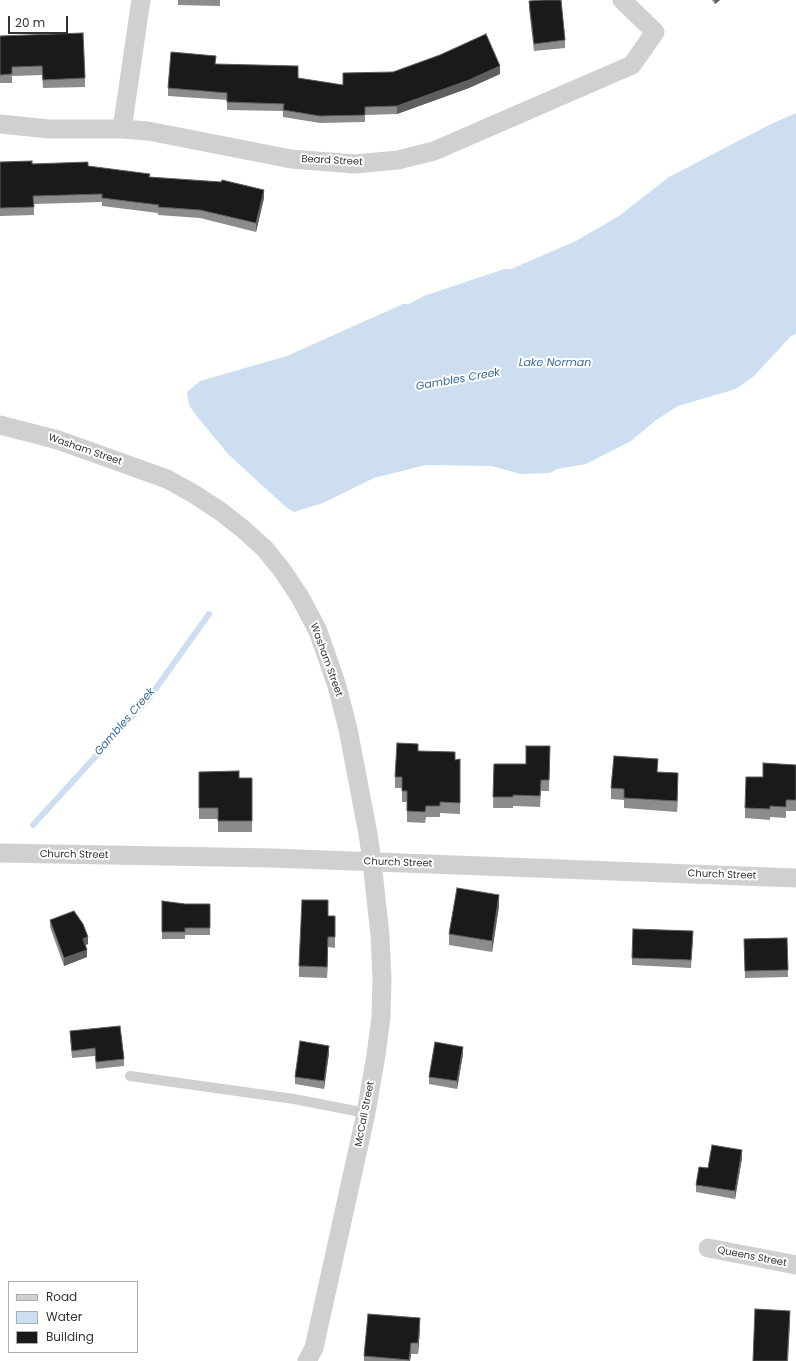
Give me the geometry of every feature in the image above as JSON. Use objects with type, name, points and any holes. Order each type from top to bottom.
[{"type":"street","points":[[122,129],[141,0]]},
{"type":"street","name":"Beard Street","points":[[0,124],[49,129],[122,129],[148,131],[291,159],[355,164],[398,160],[434,151],[632,65],[655,32],[622,0]]},
{"type":"street","name":"Washam Street","points":[[0,425],[58,440],[167,479],[220,511],[265,550],[282,570],[308,610],[318,631],[338,686],[348,729],[372,862]]},
{"type":"street","name":"Church Street","points":[[0,853],[273,858],[796,878]]},
{"type":"street","name":"McCall Street","points":[[307,1361],[314,1348],[366,1113],[381,1017],[382,979],[380,935],[372,862]]},
{"type":"street","name":"Queens Street","points":[[708,1248],[796,1265]]},
{"type":"lane","points":[[130,1076],[294,1099],[366,1113]]},
{"type":"water","name":"Lake Norman","points":[[796,113],[796,334],[791,336],[754,376],[736,389],[678,406],[656,420],[631,441],[586,464],[557,469],[550,473],[521,474],[491,466],[426,465],[374,478],[323,503],[294,512],[287,508],[229,455],[189,405],[187,392],[200,381],[287,356],[403,304],[409,304],[424,296],[504,269],[511,269],[576,241],[619,216],[669,177],[771,124]]},
{"type":"building","points":[[561,0],[565,40],[534,44],[529,1]]},
{"type":"building","points":[[83,33],[85,78],[43,80],[42,66],[12,67],[12,74],[0,75],[0,36]]},
{"type":"building","points":[[486,34],[500,66],[469,80],[397,106],[365,107],[365,115],[320,116],[283,110],[284,104],[227,102],[227,93],[168,88],[171,52],[216,56],[215,64],[298,66],[298,78],[343,85],[343,73],[393,72],[440,55]]},
{"type":"building","points":[[32,161],[32,164],[88,162],[88,166],[150,174],[149,177],[221,182],[222,180],[264,190],[256,223],[200,210],[158,207],[159,205],[102,198],[102,194],[33,196],[34,207],[0,208],[0,162]]},
{"type":"building","points":[[397,743],[418,744],[418,751],[455,752],[455,760],[460,759],[460,803],[440,802],[440,806],[426,806],[425,812],[407,811],[407,791],[402,791],[402,777],[395,777]]},
{"type":"building","points":[[526,746],[550,746],[549,780],[541,780],[540,796],[513,795],[513,797],[493,797],[494,764],[526,764]]},
{"type":"building","points":[[614,756],[658,759],[657,772],[678,773],[677,801],[624,798],[624,789],[611,788]]},
{"type":"building","points":[[763,763],[796,765],[796,800],[786,800],[786,807],[770,806],[770,809],[745,808],[746,777],[763,777]]},
{"type":"building","points":[[239,771],[239,778],[252,778],[252,821],[218,821],[218,808],[199,808],[199,772]]},
{"type":"building","points":[[457,888],[499,895],[492,941],[449,934]]},
{"type":"building","points":[[302,900],[328,900],[328,916],[335,916],[335,937],[328,937],[327,967],[299,966]]},
{"type":"building","points":[[162,901],[185,904],[210,904],[210,928],[185,928],[185,932],[162,932]]},
{"type":"building","points":[[74,911],[83,924],[88,937],[83,939],[87,950],[64,958],[50,920]]},
{"type":"building","points":[[633,929],[693,931],[691,960],[632,958]]},
{"type":"building","points":[[787,938],[788,970],[745,971],[744,939]]},
{"type":"building","points":[[120,1026],[124,1059],[96,1062],[95,1048],[72,1051],[70,1031]]},
{"type":"building","points":[[300,1041],[329,1046],[324,1081],[295,1077]]},
{"type":"building","points":[[435,1042],[463,1047],[457,1081],[429,1077]]},
{"type":"building","points":[[712,1145],[742,1150],[735,1191],[696,1185],[699,1167],[708,1168]]},
{"type":"building","points":[[755,1309],[790,1311],[787,1361],[753,1361]]},
{"type":"building","points":[[368,1314],[420,1318],[418,1343],[411,1343],[409,1360],[364,1356]]},
{"type":"waterway","name":"Gambles Creek","points":[[33,825],[149,698],[209,614]]}]
